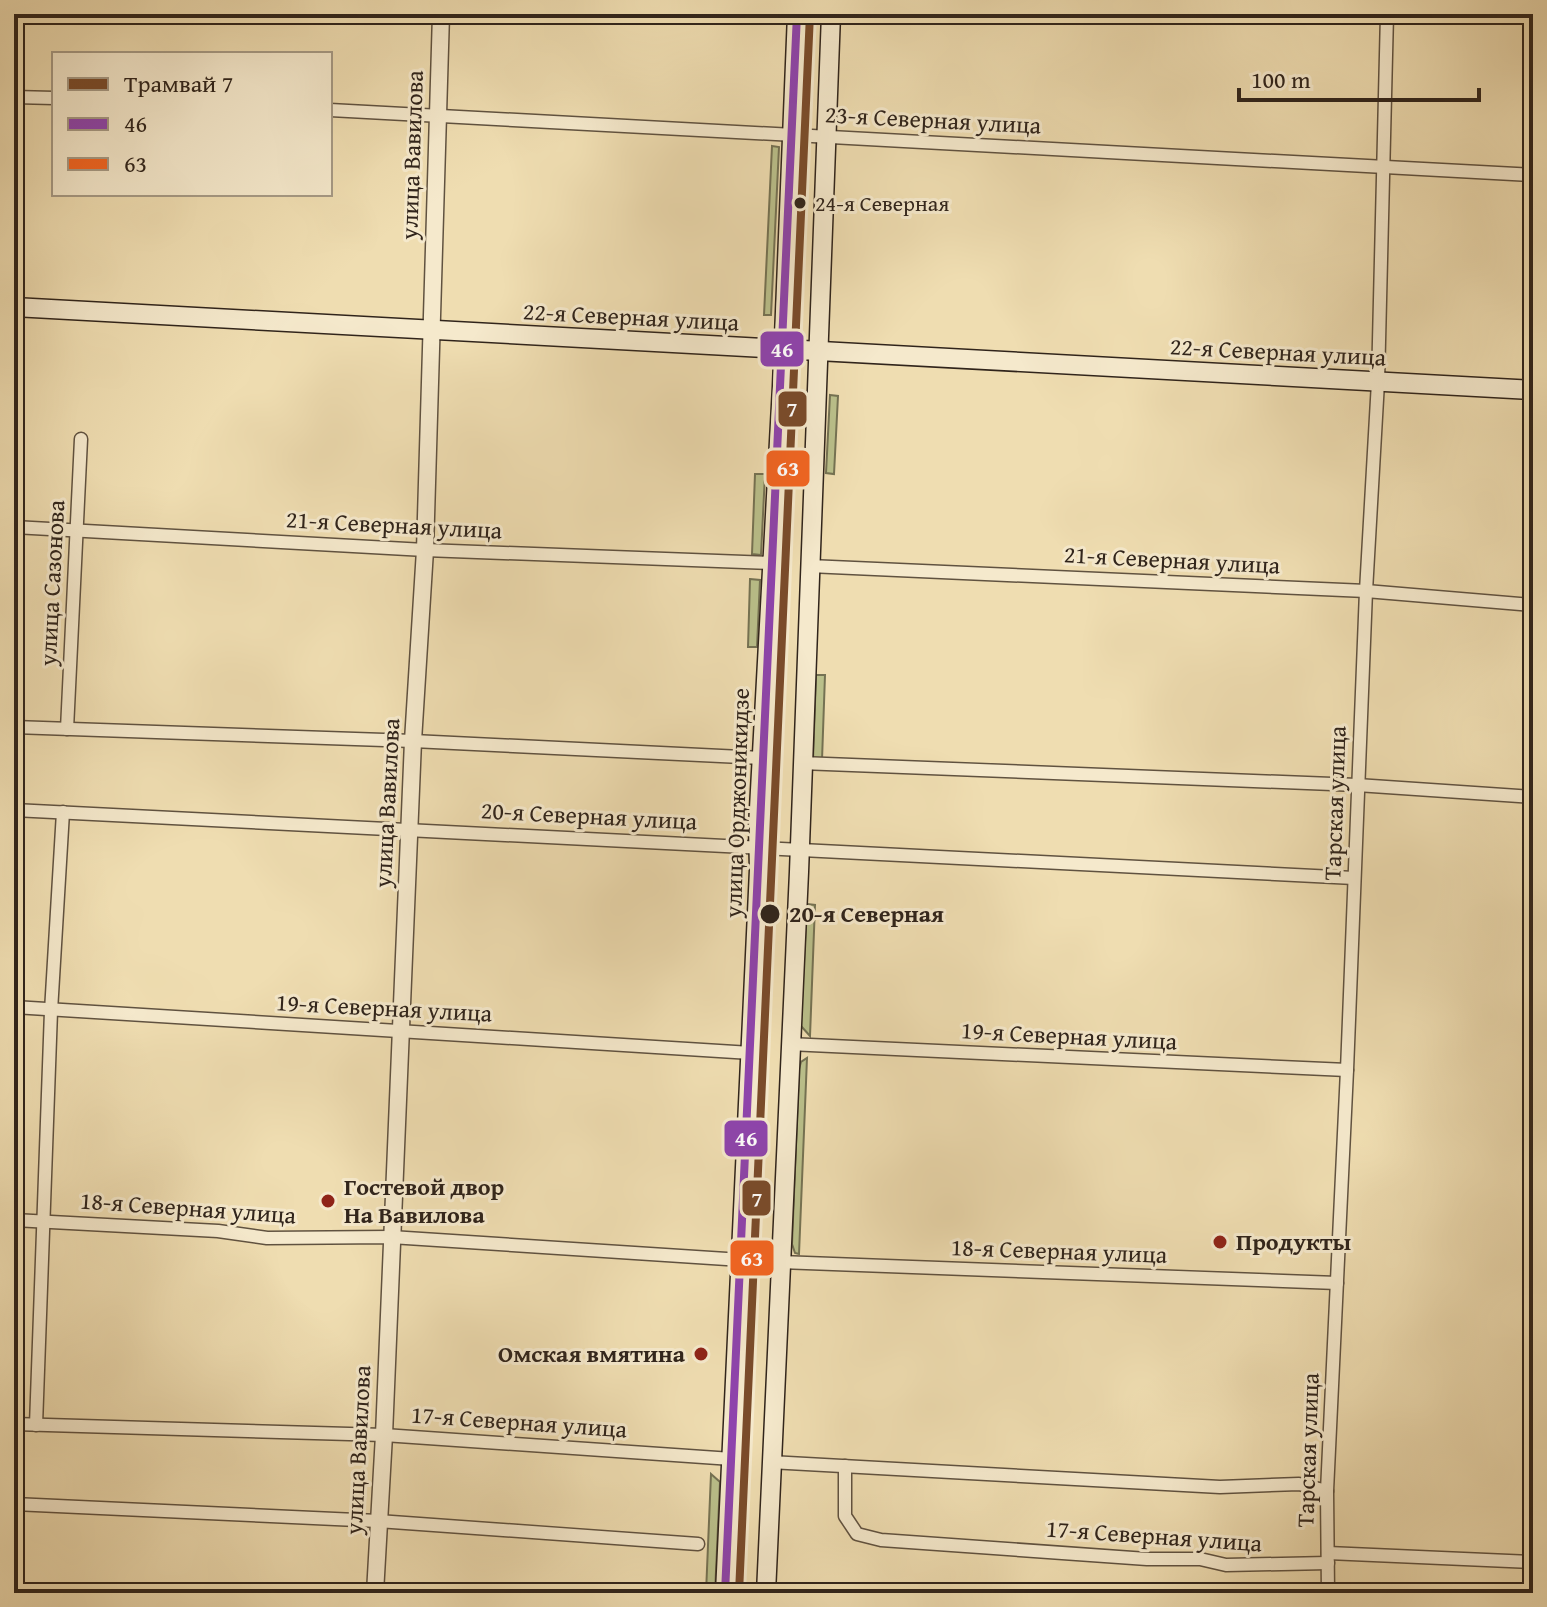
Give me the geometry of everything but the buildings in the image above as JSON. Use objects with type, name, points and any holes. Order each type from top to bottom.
[{"type":"main road","name":"улица Орджоникидзе","points":[[725,1593],[797,14]]},
{"type":"main road","points":[[766,1593],[831,14]]},
{"type":"main road","name":"22-я Северная улица","points":[[14,307],[1533,390]]},
{"type":"street","name":"улица Вавилова","points":[[375,1593],[413,741],[425,550],[441,14]]},
{"type":"street","name":"Тарская улица","points":[[1328,1593],[1327,1491],[1357,785],[1378,382],[1387,14]]},
{"type":"street","points":[[14,97],[52,98]]},
{"type":"street","name":"23-я Северная улица","points":[[332,110],[1533,175]]},
{"type":"street","name":"улица Сазонова","points":[[67,729],[81,439]]},
{"type":"street","name":"21-я Северная улица","points":[[14,527],[425,550],[773,563]]},
{"type":"street","name":"21-я Северная улица","points":[[809,566],[1366,591],[1533,605]]},
{"type":"street","points":[[14,727],[413,741],[762,758]]},
{"type":"street","points":[[801,763],[1357,785],[1533,797]]},
{"type":"street","name":"20-я Северная улица","points":[[14,810],[1354,878]]},
{"type":"street","points":[[36,1425],[51,1011],[63,812]]},
{"type":"street","name":"19-я Северная улица","points":[[14,1007],[751,1053]]},
{"type":"street","name":"19-я Северная улица","points":[[789,1044],[1347,1070]]},
{"type":"street","name":"18-я Северная улица","points":[[14,1220],[218,1231],[267,1238],[391,1237],[742,1260]]},
{"type":"street","name":"18-я Северная улица","points":[[780,1262],[1337,1283]]},
{"type":"street","name":"17-я Северная улица","points":[[14,1424],[384,1435],[732,1459]]},
{"type":"street","points":[[770,1462],[1220,1487],[1299,1484],[1327,1491]]},
{"type":"street","name":"17-я Северная улица","points":[[845,1466],[845,1516],[857,1534],[881,1540],[1147,1559],[1179,1557],[1226,1565],[1328,1558],[1533,1562]]},
{"type":"street","points":[[14,1504],[378,1521],[698,1544]]},
{"type":"green space","points":[[772,146],[779,147],[771,315],[764,315]]},
{"type":"green space","points":[[830,395],[838,396],[834,474],[826,473]]},
{"type":"green space","points":[[755,474],[765,474],[761,555],[752,554]]},
{"type":"green space","points":[[750,579],[760,580],[757,647],[748,647]]},
{"type":"green space","points":[[816,675],[825,675],[822,760],[813,760]]},
{"type":"green space","points":[[807,904],[815,905],[810,1036],[801,1026]]},
{"type":"green space","points":[[807,1058],[799,1254],[795,1253],[792,1244],[799,1069],[801,1062]]},
{"type":"green space","points":[[711,1474],[720,1482],[715,1593],[706,1593]]},
{"type":"tram line","name":"7","points":[[739,1593],[810,14]]},
{"type":"transit line","name":"46","points":[[725,1593],[797,14]]},
{"type":"transit line","name":"63","points":[[737,1593],[809,14]]},
{"type":"place","name":"24-я Северная","points":[[800,203]]},
{"type":"place","name":"20-я Северная","points":[[770,914]]},
{"type":"place","name":"Гостевой двор На Вавилова","points":[[328,1201]]},
{"type":"place","name":"Продукты","points":[[1220,1242]]},
{"type":"place","name":"Oмская вмятина","points":[[701,1354]]}]
